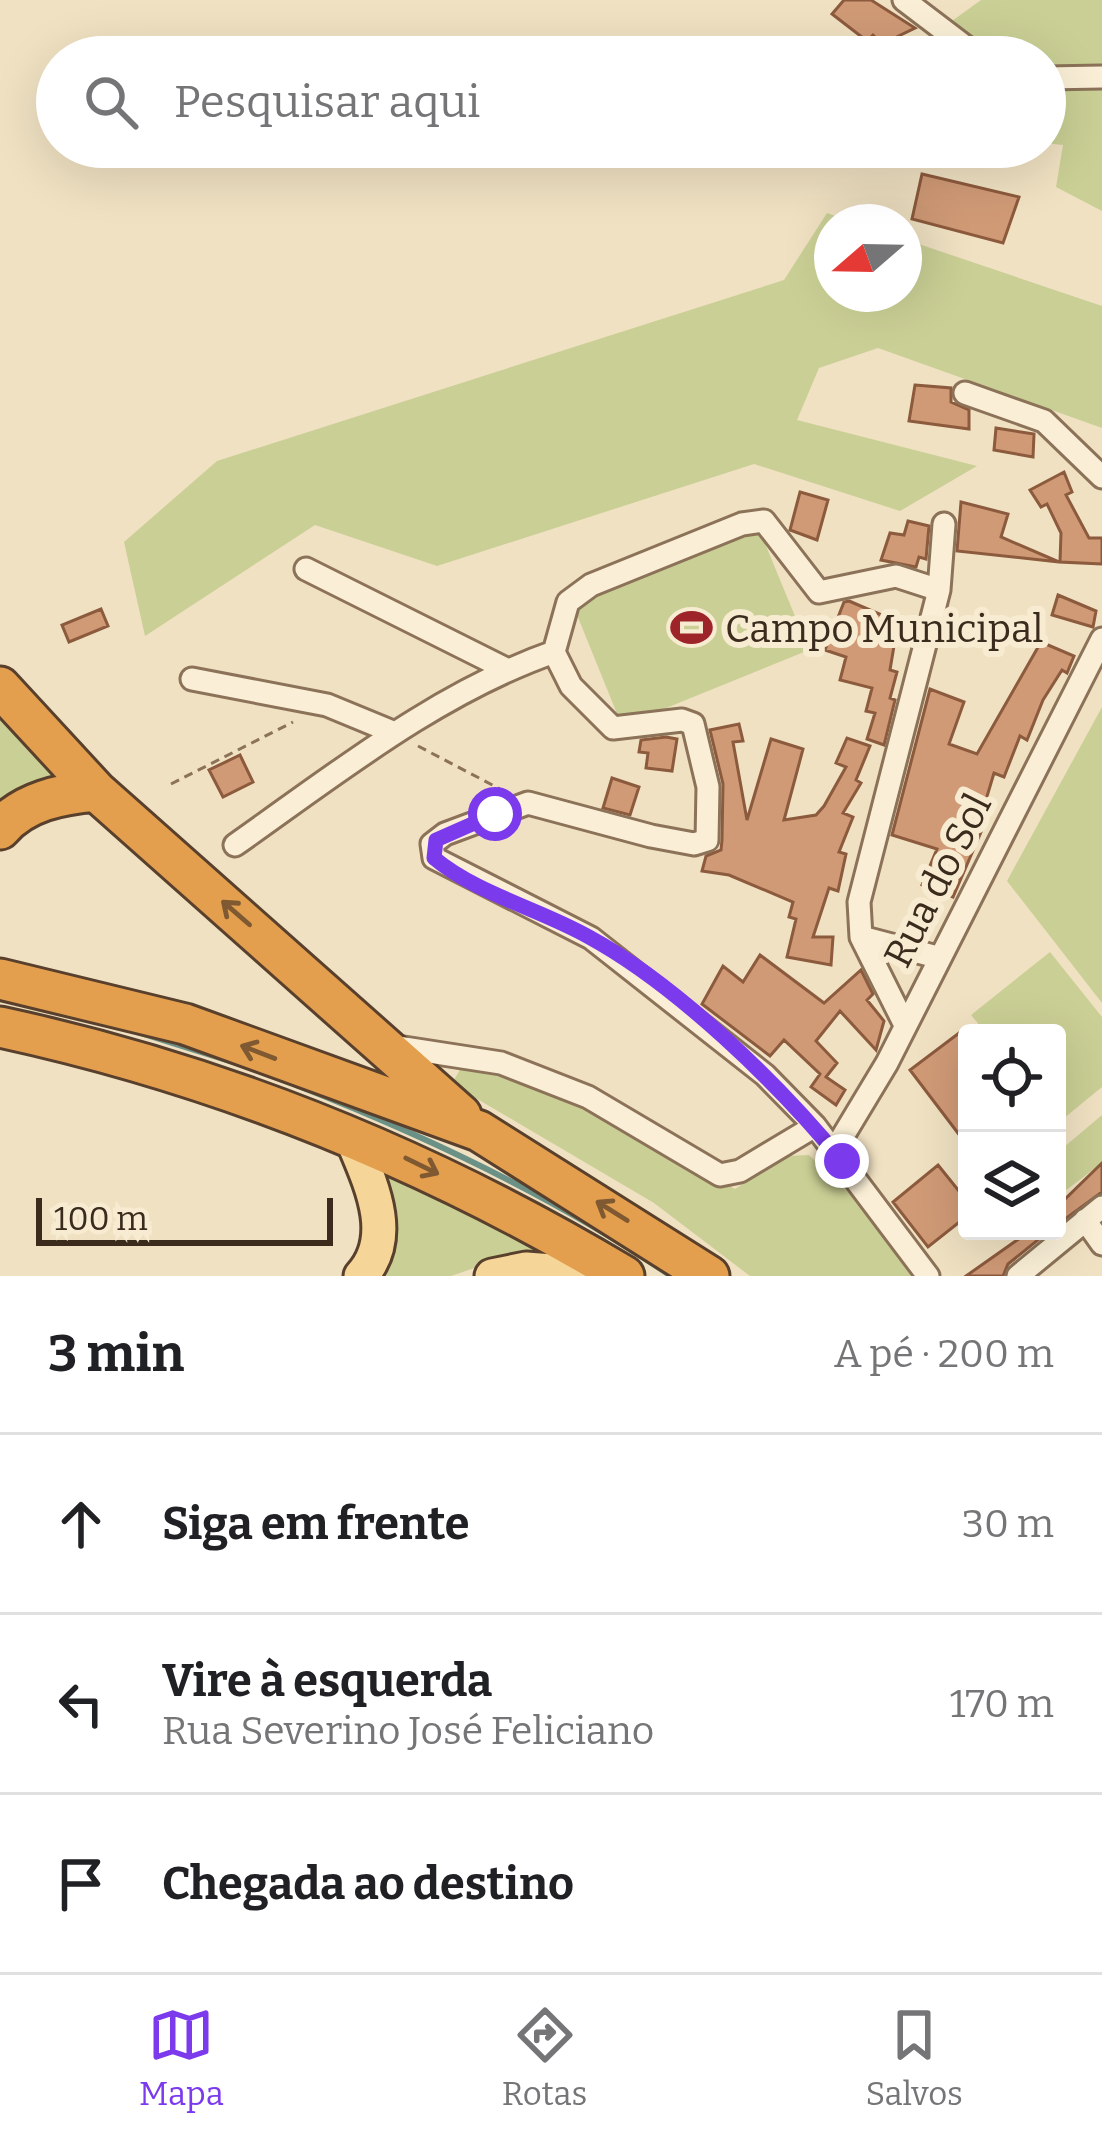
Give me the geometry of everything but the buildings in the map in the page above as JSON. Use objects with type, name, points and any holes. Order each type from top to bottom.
[{"type":"highway","points":[[0,688],[96,791],[479,1131],[709,1276]]},
{"type":"highway","points":[[0,830],[12,815],[52,797],[96,791]]},
{"type":"highway","points":[[0,979],[185,1024],[479,1131]]},
{"type":"highway","points":[[17,1031],[220,1086],[351,1136],[520,1214],[620,1276]]},
{"type":"main road","points":[[351,1136],[380,1226],[374,1258],[361,1276]]},
{"type":"main road","points":[[492,1276],[526,1269],[620,1276]]},
{"type":"street","points":[[904,0],[951,36]]},
{"type":"street","points":[[1066,78],[1102,77]]},
{"type":"street","points":[[964,392],[1044,421],[1102,477]]},
{"type":"street","points":[[928,1276],[815,1126],[765,1075],[632,966],[591,938],[445,867],[432,854],[432,844],[445,834],[528,803],[694,844],[706,840],[711,819],[693,724],[682,720],[613,728],[571,686],[554,652],[568,602],[591,586],[756,521],[772,527],[816,591],[896,576],[938,590]]},
{"type":"street","points":[[905,1025],[861,937],[861,884],[938,590],[944,524]]},
{"type":"street","points":[[306,568],[506,669]]},
{"type":"street","name":"Rua do Sol","points":[[834,1151],[905,1025],[1102,639]]},
{"type":"street","points":[[236,845],[394,734],[506,669],[554,652]]},
{"type":"street","points":[[192,679],[327,705],[394,734]]},
{"type":"street","points":[[861,937],[937,957]]},
{"type":"street","points":[[383,1045],[523,1072],[629,1117],[720,1175],[740,1171],[815,1126]]},
{"type":"street","points":[[1028,1273],[1093,1213],[1102,1244]]},
{"type":"path","points":[[171,784],[327,705]]},
{"type":"path","points":[[394,734],[528,803]]},
{"type":"green space","points":[[981,0],[1102,0],[1102,211],[1056,187],[1059,168],[1066,168],[1066,36],[931,36]]},
{"type":"green space","points":[[814,233],[814,312],[922,312],[922,245],[1102,306],[1102,428],[878,348],[819,368],[797,420],[977,466],[900,511],[754,464],[437,566],[315,525],[145,636],[124,542],[217,461],[784,280]]},
{"type":"green space","name":"Campo Municipal","points":[[759,529],[809,650],[622,726],[573,605]]},
{"type":"green space","points":[[1102,707],[1102,1003],[1007,881]]},
{"type":"green space","points":[[0,709],[66,782],[0,813]]},
{"type":"green space","points":[[1050,952],[1102,1017],[1102,1087],[1066,1116],[1066,1024],[978,1024],[971,1015]]},
{"type":"green space","points":[[462,1066],[556,1092],[735,1189],[787,1156],[809,1155],[859,1203],[913,1276],[750,1276],[654,1203],[474,1097],[454,1080]]},
{"type":"green space","points":[[1102,1115],[1102,1163],[1066,1190],[1066,1145]]},
{"type":"green space","points":[[366,1152],[566,1257],[498,1260],[451,1276],[376,1276]]},
{"type":"waterway","points":[[137,1032],[239,1064]]},
{"type":"waterway","points":[[296,1085],[489,1170],[671,1276]]},
{"type":"place","name":"Campo Municipal","points":[[691,628]]},
{"type":"route","points":[[495,814],[436,840],[431,848],[434,858],[591,938],[632,966],[765,1075],[842,1161]]}]
